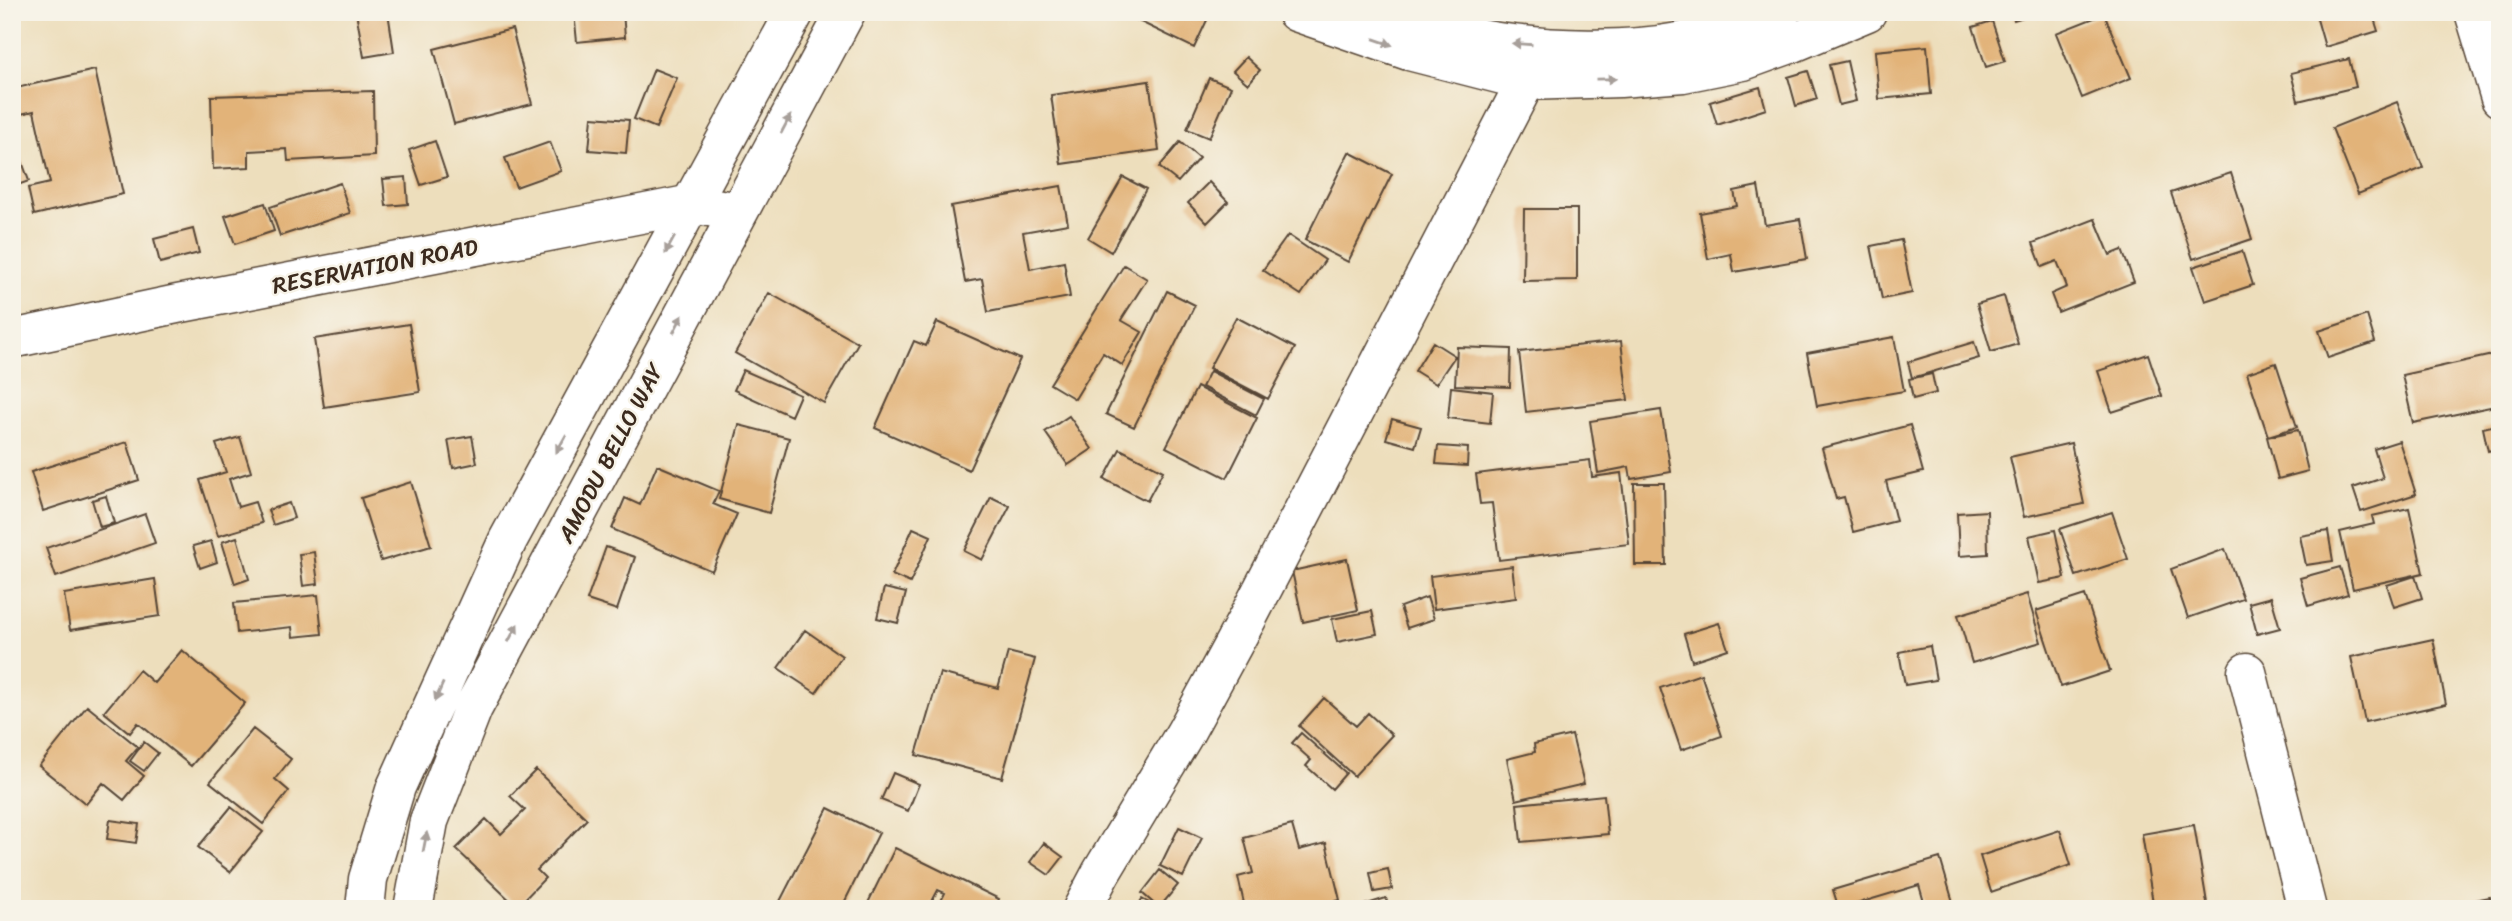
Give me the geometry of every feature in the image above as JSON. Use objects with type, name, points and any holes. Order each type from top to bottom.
[{"type":"main road","name":"AMODU BELLO WAY","points":[[365,909],[368,880],[396,787],[508,540],[795,12]]},
{"type":"main road","name":"AMODU BELLO WAY","points":[[413,909],[429,821],[473,708],[846,12]]},
{"type":"main road","points":[[1296,12],[1409,51],[1526,81],[1683,73],[1743,61],[1867,12]]},
{"type":"main road","points":[[1380,12],[1394,18],[1497,42],[1626,48],[1676,42],[1711,23],[1781,12]]},
{"type":"main road","points":[[2474,12],[2500,98]]},
{"type":"main road","points":[[1082,909],[1185,733],[1247,619],[1526,81]]},
{"type":"main road","name":"RESERVATION ROAD","points":[[12,339],[177,304],[692,204],[738,212]]},
{"type":"main road","points":[[2247,672],[2307,909]]},
{"type":"building","points":[[356,12],[388,12],[394,52],[364,57]]},
{"type":"building","points":[[574,12],[623,12],[625,37],[577,42]]},
{"type":"building","points":[[1120,12],[1196,12],[1208,18],[1194,48]]},
{"type":"building","points":[[2012,12],[2036,12],[2036,13],[2014,20]]},
{"type":"building","points":[[2315,12],[2372,12],[2378,31],[2325,47]]},
{"type":"building","points":[[2104,14],[2131,78],[2082,98],[2056,33]]},
{"type":"building","points":[[1992,21],[2005,61],[1986,67],[1973,27]]},
{"type":"building","points":[[512,29],[532,104],[454,124],[434,49]]},
{"type":"building","points":[[1927,46],[1931,94],[1879,99],[1875,51]]},
{"type":"building","points":[[1246,57],[1260,70],[1248,84],[1233,71]]},
{"type":"building","points":[[2349,59],[2356,87],[2298,101],[2291,73]]},
{"type":"building","points":[[1847,61],[1856,101],[1839,105],[1829,65]]},
{"type":"building","points":[[654,69],[677,78],[656,128],[634,119]]},
{"type":"building","points":[[95,70],[123,194],[34,215],[28,188],[50,183],[34,111],[12,116],[12,89]]},
{"type":"building","points":[[1808,71],[1817,99],[1796,106],[1788,77]]},
{"type":"building","points":[[1209,78],[1231,87],[1209,138],[1187,129]]},
{"type":"building","points":[[1149,81],[1159,150],[1061,164],[1051,95]]},
{"type":"building","points":[[1760,87],[1766,109],[1717,125],[1710,102]]},
{"type":"building","points":[[373,91],[374,156],[288,161],[287,149],[249,151],[249,167],[213,169],[211,96]]},
{"type":"building","points":[[2397,102],[2423,168],[2358,194],[2332,128]]},
{"type":"building","points":[[592,117],[629,120],[626,153],[589,150]]},
{"type":"building","points":[[12,134],[29,181],[12,187]]},
{"type":"building","points":[[435,141],[447,177],[421,185],[409,150]]},
{"type":"building","points":[[550,142],[561,171],[516,187],[505,158]]},
{"type":"building","points":[[1180,142],[1199,158],[1178,182],[1159,167]]},
{"type":"building","points":[[1349,152],[1392,174],[1348,262],[1305,240]]},
{"type":"building","points":[[2231,173],[2252,239],[2193,259],[2171,193]]},
{"type":"building","points":[[406,177],[408,204],[386,206],[383,179]]},
{"type":"building","points":[[1123,177],[1146,189],[1111,252],[1088,238]]},
{"type":"building","points":[[1209,182],[1228,202],[1207,223],[1188,203]]},
{"type":"building","points":[[340,183],[350,213],[280,236],[270,207]]},
{"type":"building","points":[[1061,186],[1068,224],[1023,232],[1030,269],[1064,262],[1070,297],[988,312],[982,279],[965,282],[951,206]]},
{"type":"building","points":[[1758,186],[1765,225],[1800,219],[1807,259],[1734,272],[1731,254],[1708,259],[1700,213],[1737,206],[1734,191]]},
{"type":"building","points":[[265,203],[274,231],[235,244],[225,216]]},
{"type":"building","points":[[1524,209],[1577,209],[1577,280],[1523,281]]},
{"type":"building","points":[[2095,219],[2110,255],[2122,250],[2134,282],[2058,312],[2051,294],[2067,287],[2057,261],[2042,267],[2033,243]]},
{"type":"building","points":[[193,229],[199,253],[160,263],[154,239]]},
{"type":"building","points":[[1288,235],[1325,260],[1301,295],[1263,270]]},
{"type":"building","points":[[1901,240],[1912,293],[1882,299],[1871,246]]},
{"type":"building","points":[[2242,251],[2253,285],[2205,301],[2193,267]]},
{"type":"building","points":[[1124,265],[1147,279],[1121,320],[1142,332],[1122,365],[1103,353],[1075,399],[1050,384]]},
{"type":"building","points":[[1167,291],[1195,305],[1134,427],[1106,414]]},
{"type":"building","points":[[769,293],[858,343],[824,403],[735,353]]},
{"type":"building","points":[[2004,296],[2018,344],[1991,352],[1977,304]]},
{"type":"building","points":[[2367,315],[2375,342],[2328,358],[2319,331]]},
{"type":"building","points":[[1236,317],[1295,348],[1268,399],[1209,368]]},
{"type":"building","points":[[937,322],[1020,359],[969,470],[875,428],[914,341],[926,346]]},
{"type":"building","points":[[409,324],[420,392],[324,407],[314,339]]},
{"type":"building","points":[[1894,337],[1904,391],[1817,406],[1807,353]]},
{"type":"building","points":[[1621,341],[1628,400],[1526,412],[1519,352]]},
{"type":"building","points":[[1433,342],[1455,356],[1436,384],[1415,371]]},
{"type":"building","points":[[1974,342],[1979,358],[1912,378],[1908,362]]},
{"type":"building","points":[[1457,347],[1511,349],[1510,387],[1455,385]]},
{"type":"building","points":[[2148,354],[2162,396],[2112,412],[2098,371]]},
{"type":"building","points":[[2497,354],[2500,366],[2500,405],[2413,423],[2402,375]]},
{"type":"building","points":[[2276,363],[2297,427],[2268,436],[2247,373]]},
{"type":"building","points":[[743,370],[800,395],[791,416],[734,390]]},
{"type":"building","points":[[1210,371],[1264,399],[1256,415],[1202,387]]},
{"type":"building","points":[[1932,374],[1936,393],[1913,399],[1909,379]]},
{"type":"building","points":[[1197,387],[1257,418],[1227,478],[1166,447]]},
{"type":"building","points":[[1451,387],[1493,392],[1490,423],[1448,418]]},
{"type":"building","points":[[1661,410],[1671,472],[1631,479],[1629,467],[1598,473],[1590,421]]},
{"type":"building","points":[[1069,416],[1092,449],[1068,465],[1045,432]]},
{"type":"building","points":[[1392,419],[1421,427],[1415,447],[1386,439]]},
{"type":"building","points":[[2500,424],[2500,448],[2488,451],[2483,428]]},
{"type":"building","points":[[739,425],[789,438],[769,513],[719,499]]},
{"type":"building","points":[[1910,425],[1923,472],[1886,481],[1896,521],[1853,532],[1844,497],[1836,499],[1822,448]]},
{"type":"building","points":[[2298,430],[2308,471],[2278,479],[2267,437]]},
{"type":"building","points":[[472,436],[477,463],[453,468],[448,440]]},
{"type":"building","points":[[240,437],[251,472],[229,479],[238,507],[255,502],[262,523],[218,536],[200,480],[226,472],[216,444]]},
{"type":"building","points":[[2399,441],[2416,494],[2361,512],[2353,488],[2383,478],[2374,449]]},
{"type":"building","points":[[127,442],[139,480],[43,511],[31,472]]},
{"type":"building","points":[[2071,443],[2084,504],[2024,517],[2010,457]]},
{"type":"building","points":[[1438,446],[1468,448],[1467,466],[1436,464]]},
{"type":"building","points":[[1120,449],[1163,471],[1147,501],[1104,479]]},
{"type":"building","points":[[1590,460],[1592,477],[1621,473],[1629,544],[1499,560],[1492,503],[1480,504],[1476,474]]},
{"type":"building","points":[[657,465],[719,491],[713,504],[737,514],[712,571],[612,529],[625,498],[640,505]]},
{"type":"building","points":[[411,482],[431,546],[381,561],[361,498]]},
{"type":"building","points":[[1634,483],[1664,483],[1666,565],[1635,565]]},
{"type":"building","points":[[106,496],[114,523],[100,527],[92,500]]},
{"type":"building","points":[[991,497],[1010,506],[982,560],[964,551]]},
{"type":"building","points":[[289,503],[294,518],[273,525],[268,510]]},
{"type":"building","points":[[2409,508],[2423,573],[2353,589],[2340,532],[2374,524],[2372,516]]},
{"type":"building","points":[[1987,511],[1988,554],[1959,556],[1957,513]]},
{"type":"building","points":[[2112,512],[2128,559],[2076,576],[2060,529]]},
{"type":"building","points":[[145,514],[155,543],[56,577],[46,548]]},
{"type":"building","points":[[913,528],[931,536],[910,583],[892,575]]},
{"type":"building","points":[[2055,530],[2065,578],[2039,583],[2029,536]]},
{"type":"building","points":[[2328,531],[2333,561],[2306,565],[2300,536]]},
{"type":"building","points":[[237,537],[249,579],[235,584],[222,542]]},
{"type":"building","points":[[211,541],[217,562],[200,568],[193,546]]},
{"type":"building","points":[[606,547],[635,557],[617,610],[587,600]]},
{"type":"building","points":[[2225,549],[2243,599],[2188,618],[2171,569]]},
{"type":"building","points":[[314,552],[318,584],[303,586],[299,554]]},
{"type":"building","points":[[1347,559],[1358,610],[1303,622],[1292,571]]},
{"type":"building","points":[[1512,566],[1516,598],[1434,609],[1430,576]]},
{"type":"building","points":[[2340,567],[2348,594],[2308,606],[2300,578]]},
{"type":"building","points":[[2415,576],[2422,598],[2394,607],[2387,585]]},
{"type":"building","points":[[155,579],[160,616],[70,630],[64,594]]},
{"type":"building","points":[[884,588],[906,593],[898,623],[877,618]]},
{"type":"building","points":[[2027,594],[2041,642],[1972,663],[1958,615]]},
{"type":"building","points":[[318,595],[322,634],[293,637],[292,627],[237,633],[234,603]]},
{"type":"building","points":[[2085,595],[2110,671],[2061,687],[2036,611]]},
{"type":"building","points":[[1427,597],[1434,619],[1407,628],[1400,607]]},
{"type":"building","points":[[2271,597],[2280,628],[2257,634],[2249,603]]},
{"type":"building","points":[[1372,611],[1377,634],[1337,642],[1332,619]]},
{"type":"building","points":[[1719,623],[1728,649],[1692,661],[1684,634]]},
{"type":"building","points":[[805,630],[842,656],[816,693],[778,668]]},
{"type":"building","points":[[2433,639],[2446,704],[2365,722],[2351,657]]},
{"type":"building","points":[[1930,646],[1936,680],[1905,685],[1899,652]]},
{"type":"building","points":[[182,650],[245,703],[191,766],[138,723],[130,733],[104,712],[139,670],[154,683]]},
{"type":"building","points":[[1008,652],[1035,659],[1002,778],[916,755],[940,673],[998,688]]},
{"type":"building","points":[[1701,674],[1722,736],[1681,750],[1660,688]]},
{"type":"building","points":[[1324,698],[1356,726],[1368,713],[1392,735],[1354,776],[1299,726]]},
{"type":"building","points":[[87,706],[138,747],[126,761],[144,776],[124,800],[103,783],[86,804],[39,766]]},
{"type":"building","points":[[253,729],[291,759],[275,779],[289,791],[263,824],[210,782]]},
{"type":"building","points":[[1301,733],[1346,773],[1332,789],[1306,766],[1311,760],[1292,743]]},
{"type":"building","points":[[1572,735],[1584,784],[1516,800],[1507,759],[1535,752],[1534,744]]},
{"type":"building","points":[[144,742],[158,753],[144,771],[130,761]]},
{"type":"building","points":[[536,770],[587,819],[537,870],[545,878],[517,907],[456,849],[486,819],[501,834],[525,810],[510,796]]},
{"type":"building","points":[[893,773],[919,784],[908,811],[881,800]]},
{"type":"building","points":[[1604,795],[1608,834],[1521,842],[1517,804]]},
{"type":"building","points":[[231,807],[263,832],[230,872],[198,847]]},
{"type":"building","points":[[828,808],[879,833],[841,909],[776,909]]},
{"type":"building","points":[[110,820],[139,824],[136,843],[107,839]]},
{"type":"building","points":[[1292,825],[1299,850],[1326,843],[1340,900],[1316,906],[1317,909],[1257,909],[1257,905],[1245,908],[1238,877],[1253,873],[1244,838]]},
{"type":"building","points":[[2194,825],[2208,909],[2154,909],[2142,834]]},
{"type":"building","points":[[1179,827],[1202,838],[1183,877],[1160,866]]},
{"type":"building","points":[[2060,830],[2071,865],[1991,892],[1980,856]]},
{"type":"building","points":[[1044,843],[1063,857],[1049,875],[1030,862]]},
{"type":"building","points":[[895,848],[999,899],[994,909],[937,909],[945,893],[938,890],[928,909],[865,909]]},
{"type":"building","points":[[1940,858],[1955,909],[1926,909],[1919,885],[1839,909],[1833,890]]},
{"type":"building","points":[[1388,869],[1392,889],[1374,892],[1370,873]]},
{"type":"building","points":[[1160,870],[1178,885],[1159,908],[1142,893]]},
{"type":"building","points":[[2490,897],[2492,909],[2441,907]]},
{"type":"building","points":[[1386,898],[1389,909],[1355,909],[1355,908]]},
{"type":"building","points":[[1142,899],[1160,909],[1136,909]]}]
